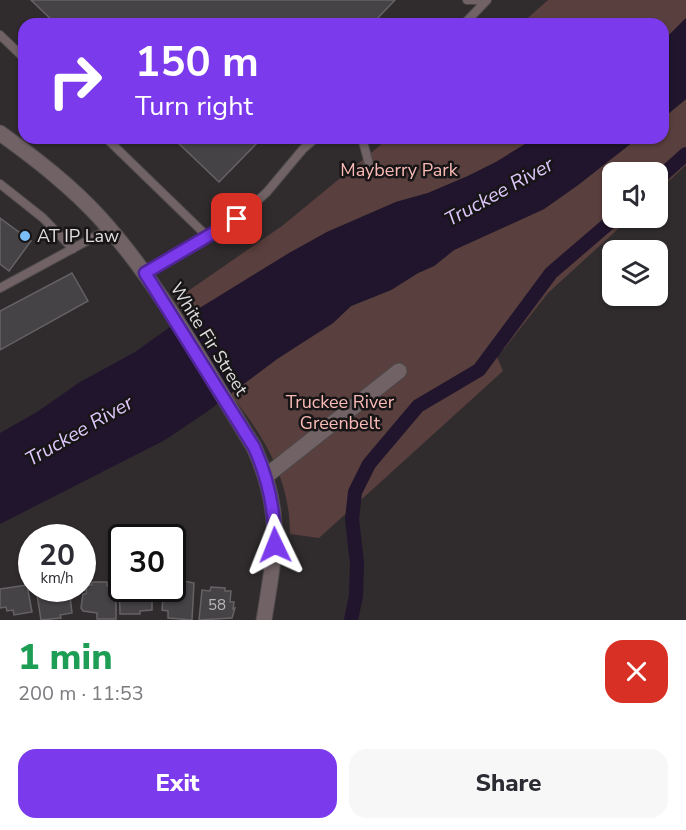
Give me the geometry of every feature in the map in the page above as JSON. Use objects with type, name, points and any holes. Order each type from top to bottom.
[{"type":"street","name":"White Fir Street","points":[[0,133],[69,187],[109,229],[145,273],[254,447],[266,476],[275,520],[275,545],[264,620]]},
{"type":"street","points":[[266,476],[399,370]]},
{"type":"lane","points":[[467,0],[481,0]]},
{"type":"lane","points":[[470,18],[487,0]]},
{"type":"lane","points":[[0,36],[18,52]]},
{"type":"lane","points":[[112,144],[207,236]]},
{"type":"lane","points":[[145,273],[237,219],[267,192],[309,144]]},
{"type":"lane","points":[[364,144],[369,164]]},
{"type":"lane","points":[[0,184],[43,218],[73,249]]},
{"type":"lane","points":[[0,288],[109,229]]},
{"type":"green space","points":[[548,0],[686,0],[686,18],[669,35],[669,18],[528,18]]},
{"type":"green space","name":"Truckee River Greenbelt","points":[[686,99],[686,165],[668,182],[668,162],[607,162],[630,144],[669,144],[669,113]]},
{"type":"green space","name":"Mayberry Park","points":[[382,144],[525,144],[468,176],[428,193],[396,202],[327,232],[185,317],[175,300],[282,226]]},
{"type":"green space","name":"Truckee River Greenbelt","points":[[602,166],[602,228],[619,228],[606,240],[602,240],[602,244],[548,293],[504,349],[495,352],[503,371],[319,538],[290,534],[285,494],[273,459],[254,426],[230,394],[277,359],[333,323],[351,306],[391,290],[434,266],[454,250],[544,209]]},
{"type":"water","points":[[686,18],[686,99],[669,113],[669,35]]},
{"type":"water","name":"Truckee River","points":[[525,144],[630,144],[607,162],[602,162],[602,166],[544,209],[454,250],[434,266],[391,290],[351,306],[333,323],[277,359],[165,440],[0,524],[0,433],[37,412],[80,382],[135,352],[177,322],[289,253],[327,232],[396,202],[428,193],[468,176]]},
{"type":"building","points":[[31,0],[395,0],[378,18],[50,18]]},
{"type":"building","points":[[179,144],[256,144],[219,182]]},
{"type":"building","points":[[0,218],[31,241],[9,271],[0,264]]},
{"type":"building","points":[[72,273],[88,301],[0,350],[0,311]]},
{"type":"building","points":[[186,581],[194,583],[192,620],[168,618],[168,611],[162,610],[163,602],[186,602]]},
{"type":"building","points":[[96,582],[107,582],[108,602],[116,602],[116,619],[97,619],[97,613],[83,611],[82,602],[96,602]]},
{"type":"building","points":[[18,586],[18,602],[30,602],[32,612],[14,615],[13,610],[7,611],[6,607],[0,608],[0,589]]},
{"type":"building","points":[[211,587],[231,591],[230,602],[234,602],[233,609],[235,608],[232,618],[199,620],[202,590],[210,591]]},
{"type":"building","points":[[38,602],[71,602],[72,613],[60,615],[61,618],[41,620]]},
{"type":"building","points":[[120,602],[152,602],[152,610],[140,611],[140,614],[120,614]]},
{"type":"waterway","points":[[668,170],[686,154]]},
{"type":"waterway","points":[[351,620],[356,596],[357,563],[352,519],[355,492],[369,464],[418,406],[479,370],[551,273],[603,228]]},
{"type":"place","name":"AT IP Law","points":[[25,236]]},
{"type":"route","points":[[237,219],[145,273],[254,447],[271,495],[275,520],[275,545]]}]
